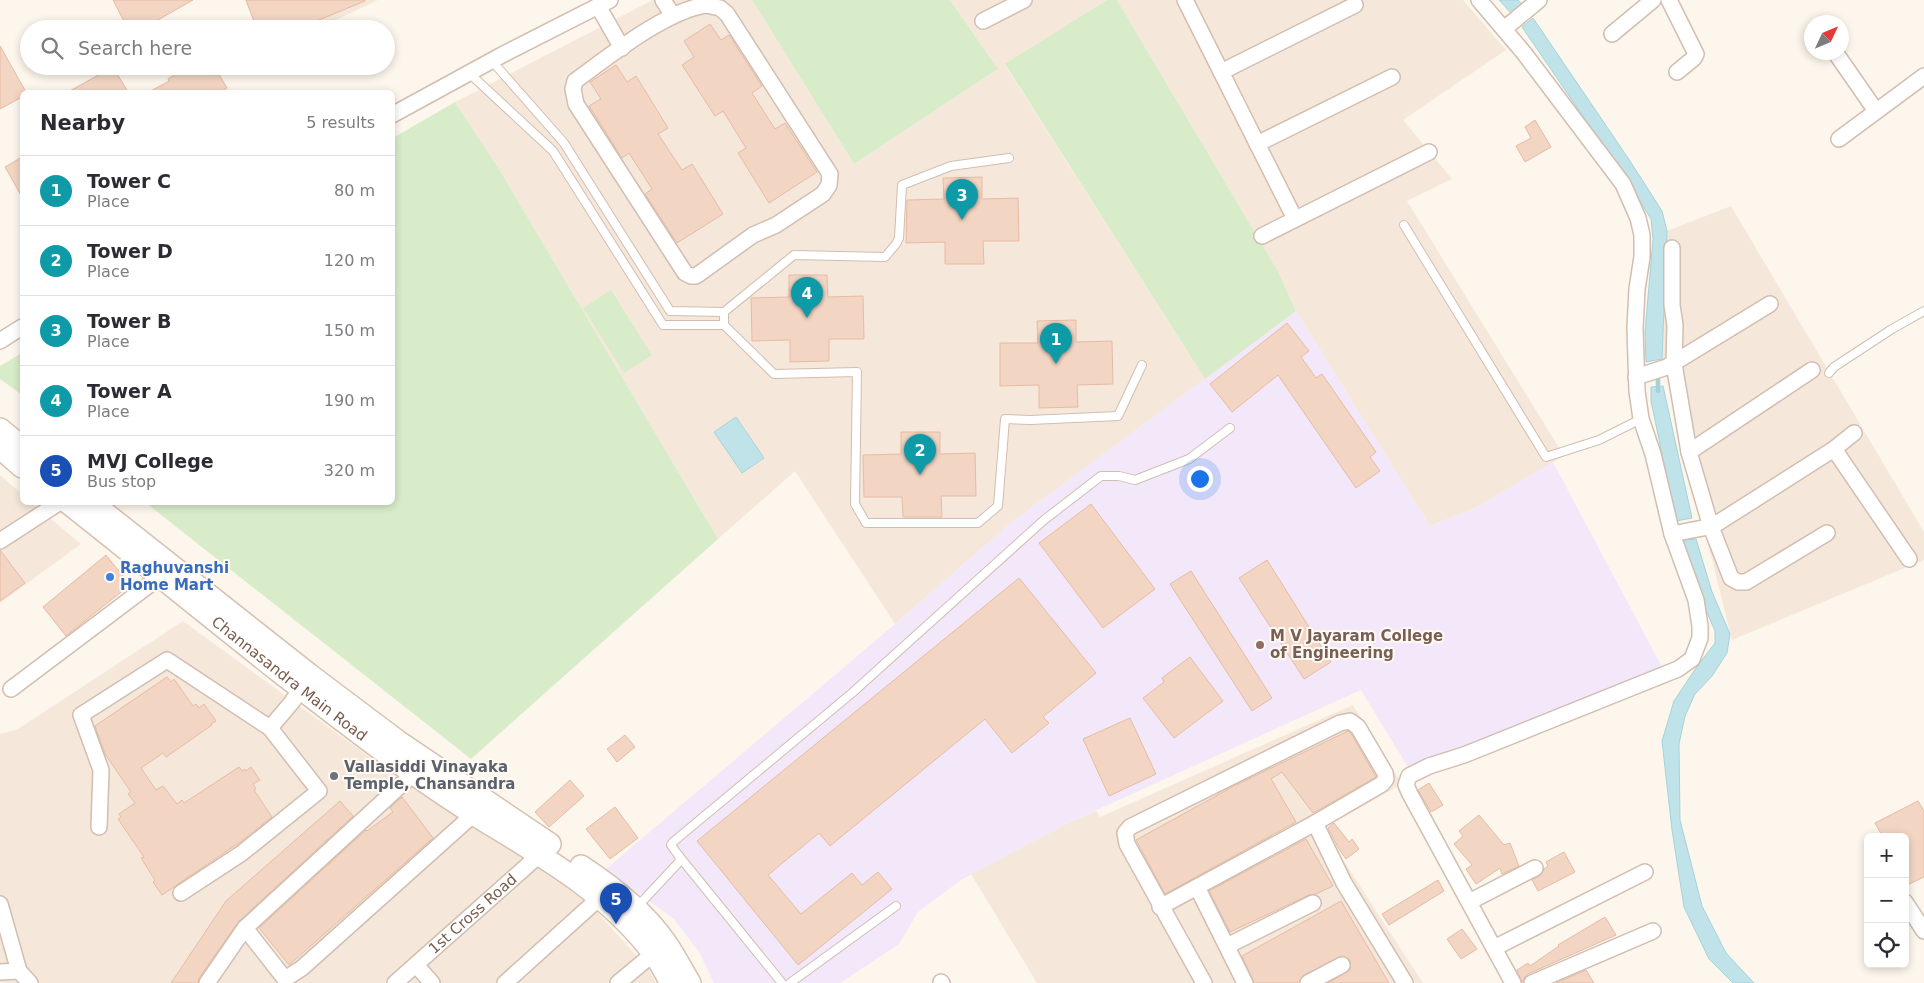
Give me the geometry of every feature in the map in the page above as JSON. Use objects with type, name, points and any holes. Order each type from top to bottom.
[{"type":"main road","points":[[0,429],[20,445]]},
{"type":"main road","points":[[0,448],[20,464]]},
{"type":"main road","name":"Channasandra Main Road","points":[[71,505],[161,576],[305,682],[399,742],[606,892],[636,909],[665,942],[690,983]]},
{"type":"main road","name":"Channasandra Main Road","points":[[95,505],[413,774],[474,814],[546,849]]},
{"type":"main road","name":"Channasandra Main Road","points":[[606,892],[619,915],[654,954],[670,983]]},
{"type":"street","points":[[663,0],[673,16]]},
{"type":"street","points":[[982,21],[1024,0]]},
{"type":"street","points":[[1479,0],[1509,25],[1524,53],[1623,184],[1638,218],[1642,235],[1642,256],[1636,289],[1656,371],[1690,452],[1711,527],[1731,578],[1738,582],[1746,582],[1827,533]]},
{"type":"street","points":[[1612,34],[1653,0]]},
{"type":"street","points":[[1669,0],[1696,54],[1694,58],[1677,72]]},
{"type":"street","points":[[1188,1],[1221,72],[1295,219]]},
{"type":"street","points":[[395,113],[604,3],[622,48]]},
{"type":"street","points":[[1509,25],[1534,4]]},
{"type":"street","points":[[706,5],[720,8],[727,14],[830,174],[829,185],[823,194],[776,225],[753,235],[696,276],[685,273],[576,104],[573,89],[575,81],[622,48],[673,16],[688,9],[706,5]]},
{"type":"street","points":[[1221,72],[1355,5]]},
{"type":"street","points":[[1841,60],[1876,111]]},
{"type":"street","points":[[1838,139],[1924,76]]},
{"type":"street","points":[[1257,144],[1392,77]]},
{"type":"street","points":[[1262,236],[1429,152]]},
{"type":"street","points":[[1513,983],[1406,785],[1409,776],[1429,766],[1464,755],[1678,669],[1692,659],[1700,638],[1696,600],[1641,419],[1656,371],[1675,325],[1672,306],[1672,248]]},
{"type":"street","points":[[1656,371],[1770,304]]},
{"type":"street","points":[[0,341],[20,329]]},
{"type":"street","points":[[1690,452],[1812,370]]},
{"type":"street","points":[[1677,533],[1711,527],[1834,449],[1854,433]]},
{"type":"street","points":[[1834,449],[1909,559]]},
{"type":"street","points":[[0,541],[55,505]]},
{"type":"street","points":[[11,689],[161,576]]},
{"type":"street","points":[[99,827],[101,770],[81,715],[167,660],[270,728],[319,791],[242,853],[181,893]]},
{"type":"street","points":[[270,728],[292,702],[305,682]]},
{"type":"street","points":[[1160,907],[1315,823],[1382,784],[1386,778],[1385,773],[1358,727],[1350,722],[1340,723],[1130,827],[1125,833],[1127,844],[1160,907],[1204,983]]},
{"type":"street","points":[[206,983],[245,928],[413,774]]},
{"type":"street","points":[[245,928],[285,979],[302,968],[474,814]]},
{"type":"street","points":[[1315,823],[1344,883],[1405,983]]},
{"type":"street","name":"1st Cross Road","points":[[395,983],[546,849]]},
{"type":"street","points":[[1469,902],[1535,868]]},
{"type":"street","points":[[1494,948],[1645,872]]},
{"type":"street","points":[[1196,887],[1245,983]]},
{"type":"street","points":[[504,983],[606,892]]},
{"type":"street","points":[[1227,946],[1313,903]]},
{"type":"street","points":[[0,904],[19,972],[30,983]]},
{"type":"street","points":[[1909,908],[1924,931]]},
{"type":"street","points":[[1532,983],[1653,931]]},
{"type":"street","points":[[618,983],[654,954]]},
{"type":"street","points":[[416,964],[432,983]]},
{"type":"street","points":[[1308,983],[1342,965]]},
{"type":"street","points":[[0,972],[19,972]]},
{"type":"lane","points":[[492,61],[564,143],[670,311],[724,312],[794,255],[885,256],[899,238],[902,185],[951,166],[1009,158]]},
{"type":"lane","points":[[469,73],[553,151],[663,325],[724,326],[774,374],[857,372],[855,504],[866,523],[978,524],[998,506],[1005,419],[1030,420],[1118,416],[1142,365]]},
{"type":"lane","points":[[1404,225],[1546,458],[1599,440],[1641,419]]},
{"type":"lane","points":[[1829,373],[1841,362],[1924,311]]},
{"type":"lane","points":[[724,312],[724,326]]},
{"type":"lane","points":[[782,983],[679,856],[671,845],[673,842],[852,693],[1044,520],[1101,476],[1119,476],[1135,480],[1189,459],[1230,428]]},
{"type":"lane","points":[[636,909],[680,861],[679,856]]},
{"type":"lane","points":[[790,983],[896,906]]},
{"type":"shaded area","points":[[245,0],[378,0],[336,20],[253,20]]},
{"type":"shaded area","points":[[653,0],[752,0],[854,164],[998,69],[950,0],[1107,0],[1005,65],[1205,379],[1012,522],[895,624],[795,471],[718,539],[499,169],[455,102]]},
{"type":"shaded area","points":[[1117,0],[1463,0],[1506,50],[1403,120],[1452,179],[1407,201],[1564,456],[1475,508],[1430,526],[1296,311],[1279,273]]},
{"type":"shaded area","points":[[1731,206],[1924,532],[1924,560],[1732,640],[1662,359],[1667,231]]},
{"type":"shaded area","name":"M V Jayaram College of Engineering","points":[[1296,311],[1430,526],[1475,508],[1553,462],[1662,667],[1409,769],[1361,690],[1066,824],[961,880],[918,912],[899,944],[840,983],[714,983],[699,952],[674,919],[606,869],[895,624],[1012,522]]},
{"type":"shaded area","points":[[0,475],[20,492],[20,505],[34,505],[81,544],[0,603]]},
{"type":"shaded area","points":[[183,621],[375,761],[583,897],[648,968],[656,983],[0,983],[0,734],[18,729]]},
{"type":"shaded area","points":[[1353,705],[1402,784],[1323,829],[1423,983],[1037,983],[971,874],[1066,824],[1096,811],[1100,817]]},
{"type":"green space","points":[[752,0],[950,0],[998,69],[854,164]]},
{"type":"green space","points":[[1107,0],[1117,0],[1279,273],[1296,311],[1205,379],[1005,64]]},
{"type":"green space","points":[[455,102],[499,169],[718,539],[471,759],[149,505],[395,505],[395,137]]},
{"type":"green space","points":[[611,290],[652,355],[624,373],[583,308]]},
{"type":"green space","points":[[20,354],[20,394],[0,379],[0,366]]},
{"type":"water","points":[[1499,0],[1518,0],[1523,5],[1511,13]]},
{"type":"water","points":[[1533,18],[1662,211],[1667,231],[1662,359],[1646,362],[1645,332],[1653,239],[1651,219],[1628,182],[1522,27]]},
{"type":"water","points":[[1663,386],[1692,518],[1676,521],[1651,401],[1651,387]]},
{"type":"water","points":[[736,417],[764,458],[742,473],[714,432]]},
{"type":"water","points":[[1696,539],[1712,592],[1730,634],[1727,653],[1712,676],[1695,694],[1685,716],[1679,744],[1680,820],[1702,906],[1726,953],[1754,983],[1733,983],[1709,959],[1684,907],[1672,830],[1662,741],[1674,701],[1715,643],[1715,631],[1699,594],[1683,540]]},
{"type":"building","points":[[113,0],[193,0],[158,20],[123,20]]},
{"type":"building","points":[[246,0],[365,0],[319,20],[254,20]]},
{"type":"building","points":[[710,24],[721,40],[729,35],[762,86],[752,93],[775,129],[785,123],[817,172],[769,203],[738,153],[746,148],[723,111],[715,116],[682,65],[694,57],[684,41]]},
{"type":"building","points":[[0,46],[25,90],[20,90],[20,98],[0,109]]},
{"type":"building","points":[[616,65],[627,82],[636,76],[668,128],[658,134],[682,170],[692,164],[723,214],[677,243],[645,194],[652,189],[629,153],[622,158],[589,106],[601,99],[590,82]]},
{"type":"building","points":[[98,75],[118,75],[127,90],[72,90]]},
{"type":"building","points":[[174,75],[219,75],[227,88],[224,90],[153,90],[169,81],[168,79]]},
{"type":"building","points":[[1535,120],[1551,147],[1525,162],[1516,146],[1531,138],[1525,127]]},
{"type":"building","points":[[20,158],[20,193],[5,167]]},
{"type":"building","points":[[982,177],[982,199],[1018,198],[1019,241],[983,241],[984,264],[945,264],[945,242],[906,243],[907,200],[944,199],[943,178]]},
{"type":"building","points":[[789,275],[827,275],[828,297],[863,296],[864,339],[829,339],[829,361],[790,362],[790,340],[752,341],[751,298],[789,297]]},
{"type":"building","points":[[1076,320],[1076,342],[1112,341],[1113,384],[1077,385],[1078,407],[1039,408],[1039,385],[1000,386],[1000,343],[1038,343],[1037,321]]},
{"type":"building","points":[[1287,323],[1309,351],[1301,357],[1316,378],[1322,374],[1376,452],[1370,457],[1380,471],[1356,488],[1278,375],[1232,412],[1210,384]]},
{"type":"building","points":[[901,432],[940,432],[940,454],[975,453],[976,496],[941,496],[942,517],[903,517],[902,497],[864,497],[863,455],[901,454]]},
{"type":"building","points":[[1091,504],[1155,589],[1103,628],[1039,543]]},
{"type":"building","points":[[0,550],[25,583],[0,601]]},
{"type":"building","points":[[106,555],[130,585],[66,636],[43,607]]},
{"type":"building","points":[[1267,560],[1331,662],[1304,679],[1239,578]]},
{"type":"building","points":[[1191,571],[1272,698],[1252,711],[1170,584]]},
{"type":"building","points":[[1019,578],[1096,673],[1043,717],[1049,723],[1012,753],[985,719],[830,846],[819,833],[768,875],[801,914],[852,873],[862,885],[878,872],[892,889],[798,965],[697,841]]},
{"type":"building","points":[[1190,657],[1223,701],[1174,738],[1143,698],[1164,682],[1162,678]]},
{"type":"building","points":[[167,677],[171,682],[174,679],[193,706],[196,704],[199,708],[204,704],[216,721],[166,757],[163,753],[141,768],[156,790],[163,786],[177,804],[182,800],[184,803],[239,767],[242,771],[245,769],[246,771],[251,767],[260,780],[253,784],[256,789],[254,790],[272,817],[243,840],[162,895],[141,858],[144,857],[118,819],[121,817],[119,814],[135,803],[128,794],[131,792],[105,754],[95,726]]},
{"type":"building","points":[[1130,718],[1156,774],[1109,796],[1083,739]]},
{"type":"building","points":[[1348,731],[1351,733],[1376,777],[1313,813],[1282,772],[1271,779],[1296,822],[1165,894],[1136,840],[1234,786]]},
{"type":"building","points":[[625,735],[635,747],[617,762],[607,749]]},
{"type":"building","points":[[570,780],[584,796],[549,827],[535,812]]},
{"type":"building","points":[[1429,783],[1443,805],[1431,812],[1418,790]]},
{"type":"building","points":[[402,797],[433,838],[289,965],[259,928],[366,830],[393,812],[390,808]]},
{"type":"building","points":[[340,801],[353,816],[239,921],[199,978],[198,983],[171,983],[226,901]]},
{"type":"building","points":[[1918,801],[1924,811],[1924,877],[1909,884],[1909,833],[1881,833],[1875,823]]},
{"type":"building","points":[[615,807],[638,838],[610,859],[586,829]]},
{"type":"building","points":[[1479,815],[1504,845],[1510,843],[1519,866],[1502,874],[1500,868],[1476,884],[1466,869],[1472,865],[1454,844],[1463,836],[1459,831]]},
{"type":"building","points":[[1334,823],[1349,842],[1352,839],[1359,849],[1346,859],[1328,828]]},
{"type":"building","points":[[1306,839],[1333,886],[1316,894],[1309,895],[1230,932],[1209,891]]},
{"type":"building","points":[[1564,852],[1575,872],[1538,891],[1532,880],[1540,876],[1548,866],[1546,862]]},
{"type":"building","points":[[1438,880],[1444,891],[1389,925],[1382,914]]},
{"type":"building","points":[[1341,901],[1389,983],[1328,983],[1350,970],[1350,960],[1342,956],[1304,975],[1299,983],[1254,983],[1242,956]]},
{"type":"building","points":[[1605,917],[1616,935],[1528,974],[1522,983],[1517,970],[1528,963],[1530,966],[1558,945]]},
{"type":"building","points":[[1462,929],[1477,949],[1461,959],[1447,939]]},
{"type":"building","points":[[1586,970],[1594,983],[1556,983]]},
{"type":"waterway","points":[[1658,374],[1658,391]]},
{"type":"place","name":"Tower B","points":[[962,220]]},
{"type":"place","name":"Tower A","points":[[807,318]]},
{"type":"place","name":"Tower C","points":[[1056,364]]},
{"type":"place","name":"Tower D","points":[[920,475]]},
{"type":"place","name":"Raghuvanshi Home Mart","points":[[110,577]]},
{"type":"place","name":"M V Jayaram College of Engineering","points":[[1260,645]]},
{"type":"place","name":"Vallasiddi Vinayaka Temple, Chansandra","points":[[334,776]]},
{"type":"place","name":"MVJ College","points":[[616,924]]}]
